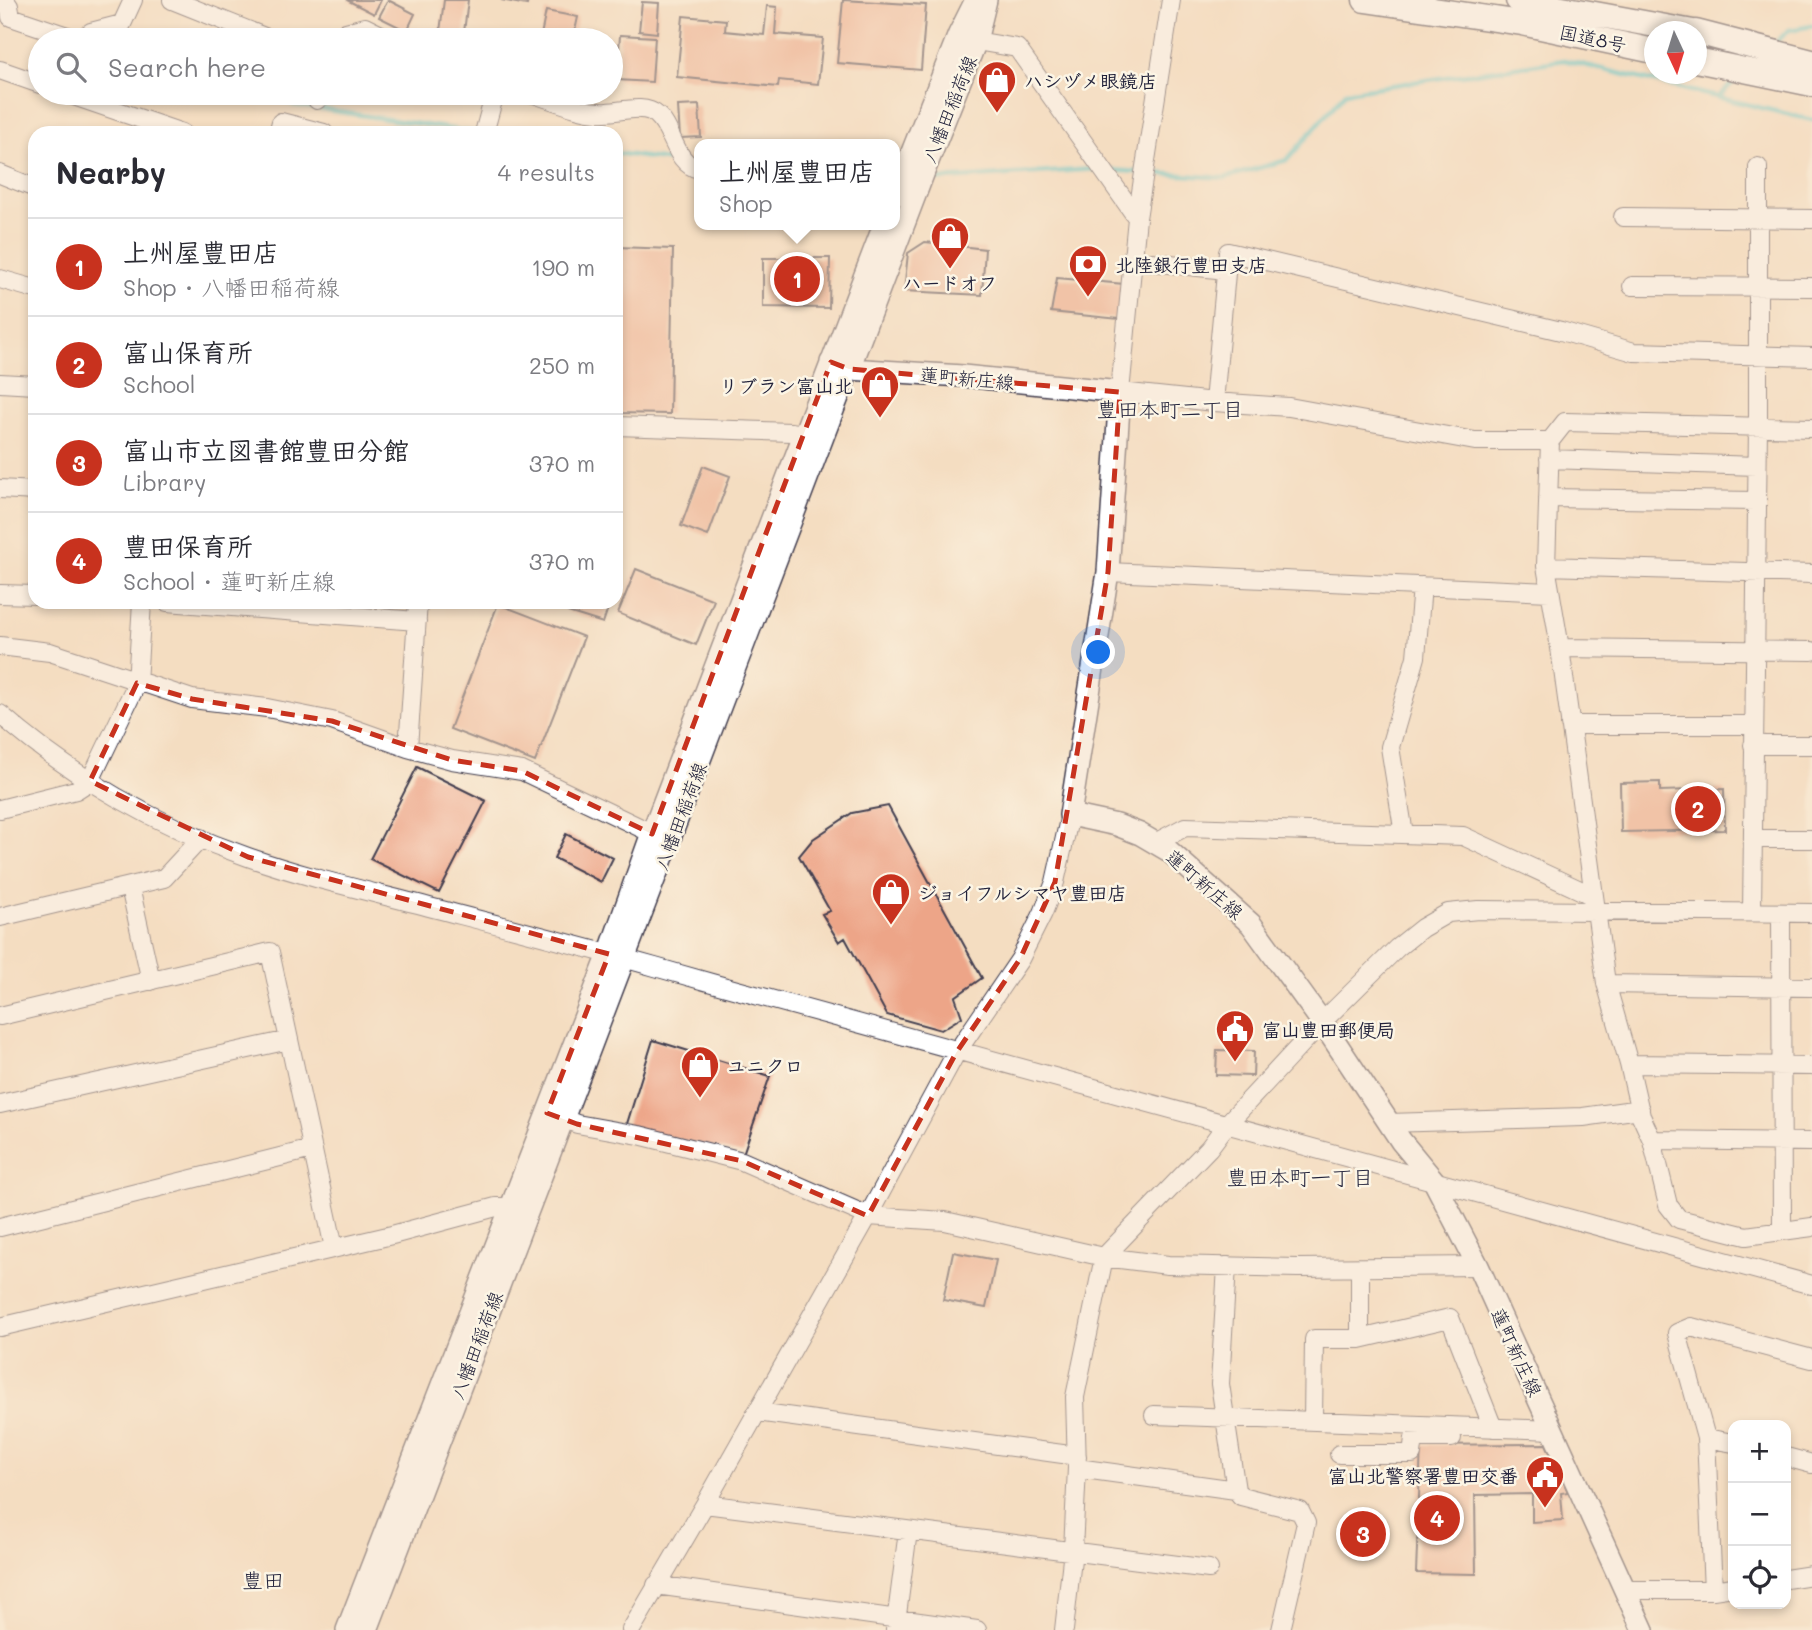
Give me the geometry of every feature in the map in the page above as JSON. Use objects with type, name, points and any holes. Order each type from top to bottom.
[{"type":"highway","name":"国道8号","points":[[1365,0],[1522,23],[1644,49]]},
{"type":"highway","name":"国道8号","points":[[1518,0],[1644,23]]},
{"type":"highway","name":"国道8号","points":[[1707,35],[1812,62]]},
{"type":"highway","points":[[1707,62],[1812,84]]},
{"type":"main road","name":"八幡田稲荷線","points":[[900,190],[959,34],[976,0]]},
{"type":"main road","name":"八幡田稲荷線","points":[[900,184],[976,41],[986,0]]},
{"type":"main road","name":"八幡田稲荷線","points":[[840,366],[882,230]]},
{"type":"main road","name":"八幡田稲荷線","points":[[347,1630],[618,956],[840,366],[886,230]]},
{"type":"main road","name":"蓮町新庄線","points":[[840,366],[1119,391]]},
{"type":"main road","points":[[1070,815],[1108,572],[1119,391]]},
{"type":"main road","name":"蓮町新庄線","points":[[1070,815],[1117,825],[1169,851],[1251,924],[1322,1022],[1389,1123],[1434,1181],[1478,1266],[1643,1630]]},
{"type":"main road","name":"八幡田稲荷線","points":[[367,1630],[519,1207]]},
{"type":"street","points":[[4,0],[9,6],[11,18],[42,28]]},
{"type":"street","points":[[106,28],[122,24],[133,0]]},
{"type":"street","points":[[172,0],[242,28]]},
{"type":"street","points":[[1171,0],[1137,218],[1119,391],[1289,407],[1475,441],[1549,450],[1757,467]]},
{"type":"street","points":[[976,41],[1017,48],[1137,218]]},
{"type":"street","points":[[0,70],[28,80]]},
{"type":"street","points":[[100,105],[162,126]]},
{"type":"street","points":[[486,126],[492,105]]},
{"type":"street","points":[[572,105],[597,112],[644,109],[657,114],[683,159],[694,168]]},
{"type":"street","points":[[280,126],[281,122],[297,126]]},
{"type":"street","points":[[1752,912],[1758,167]]},
{"type":"street","points":[[0,174],[28,185]]},
{"type":"street","points":[[1623,218],[1812,219]]},
{"type":"street","points":[[1214,402],[1228,252],[1561,331],[1634,352],[1812,357]]},
{"type":"street","points":[[1133,260],[1226,270]]},
{"type":"street","points":[[0,279],[28,287]]},
{"type":"street","points":[[1632,286],[1812,287]]},
{"type":"street","points":[[0,383],[28,385]]},
{"type":"street","points":[[1812,428],[1565,422],[1549,450],[1546,566],[1560,648],[1606,984],[1640,1110],[1653,1140],[1668,1205],[1679,1219],[1746,1236],[1812,1227]]},
{"type":"street","points":[[623,426],[814,436]]},
{"type":"street","points":[[0,489],[28,491]]},
{"type":"street","points":[[1548,498],[1756,501]]},
{"type":"street","points":[[1546,566],[1812,574]]},
{"type":"street","points":[[1108,572],[1550,592]]},
{"type":"street","points":[[1404,834],[1390,747],[1416,657],[1422,586]]},
{"type":"street","points":[[0,594],[28,595]]},
{"type":"street","points":[[0,809],[76,790],[90,781],[137,683],[142,609]]},
{"type":"street","points":[[259,609],[416,621]]},
{"type":"street","points":[[408,748],[417,609]]},
{"type":"street","points":[[0,646],[50,652],[192,699],[267,708],[332,720],[408,748],[452,760],[522,771],[661,837]]},
{"type":"street","points":[[1560,648],[1812,651]]},
{"type":"street","points":[[0,714],[33,743],[90,781],[141,810],[248,857],[618,956],[956,1053],[1227,1124],[1812,1285]]},
{"type":"street","points":[[1570,725],[1753,726]]},
{"type":"street","points":[[1753,745],[1812,744]]},
{"type":"street","points":[[631,1630],[868,1216],[956,1053],[1020,958],[1055,882],[1070,815]]},
{"type":"street","points":[[1155,843],[1185,827],[1463,836],[1594,903]]},
{"type":"street","points":[[0,917],[164,878],[201,838]]},
{"type":"street","points":[[1753,839],[1812,838]]},
{"type":"street","points":[[130,887],[151,981]]},
{"type":"street","points":[[1064,1630],[1073,1550],[1077,1462],[1075,1396],[1104,1257],[1209,1148],[1227,1124],[1322,1022],[1397,948],[1422,928],[1448,913],[1479,910],[1594,903],[1752,912],[1812,912]]},
{"type":"street","points":[[1781,913],[1782,1231]]},
{"type":"street","points":[[0,1016],[270,952],[334,1248]]},
{"type":"street","points":[[1606,984],[1812,987]]},
{"type":"street","points":[[0,1104],[289,1040]]},
{"type":"street","points":[[1629,1064],[1812,1066]]},
{"type":"street","points":[[1389,1123],[1583,1117],[1640,1110]]},
{"type":"street","points":[[555,1115],[577,1124],[639,1135],[742,1161],[868,1216],[945,1221],[1104,1257],[1168,1265],[1360,1268],[1478,1266]]},
{"type":"street","points":[[1653,1140],[1812,1142]]},
{"type":"street","points":[[0,1227],[312,1149]]},
{"type":"street","points":[[0,1327],[519,1207]]},
{"type":"street","points":[[1227,1266],[1220,1384],[1236,1490],[1241,1496],[1300,1511],[1306,1523],[1281,1630]]},
{"type":"street","points":[[1360,1268],[1360,1339]]},
{"type":"street","points":[[1313,1421],[1314,1339],[1360,1339],[1450,1318],[1493,1428]]},
{"type":"street","points":[[1713,1590],[1706,1438],[1677,1333],[1690,1327],[1812,1359]]},
{"type":"street","points":[[757,1412],[1236,1490]]},
{"type":"street","points":[[1154,1415],[1493,1428],[1555,1434]]},
{"type":"street","points":[[1339,1454],[1412,1454],[1414,1438],[1555,1434]]},
{"type":"street","points":[[1706,1438],[1728,1442]]},
{"type":"street","points":[[1791,1458],[1812,1464]]},
{"type":"street","points":[[705,1504],[1209,1569]]},
{"type":"street","points":[[896,1624],[908,1531]]},
{"type":"street","points":[[1791,1578],[1812,1575]]},
{"type":"street","points":[[656,1585],[896,1624],[977,1630]]},
{"type":"street","points":[[1624,1590],[1728,1588]]},
{"type":"highlighted area","points":[[831,362],[849,369],[1120,392],[1108,572],[1055,882],[1020,959],[956,1053],[868,1216],[742,1161],[577,1124],[547,1113],[609,954],[248,857],[90,781],[137,683],[192,699],[332,721],[452,760],[522,771],[652,834]]},
{"type":"building","points":[[347,0],[381,0],[374,14]]},
{"type":"building","points":[[388,0],[415,14],[408,28],[401,28],[379,17]]},
{"type":"building","points":[[444,0],[468,0],[464,28],[440,28]]},
{"type":"building","points":[[501,0],[528,0],[527,5]]},
{"type":"building","points":[[843,0],[926,5],[921,70],[837,63]]},
{"type":"building","points":[[642,2],[659,3],[657,33],[639,31]]},
{"type":"building","points":[[767,6],[777,7],[775,34],[823,38],[818,84],[779,80],[778,87],[677,77],[683,16],[726,20],[725,31],[764,35]]},
{"type":"building","points":[[546,11],[578,17],[576,28],[542,28]]},
{"type":"building","points":[[623,35],[655,37],[652,82],[623,80]]},
{"type":"building","points":[[699,105],[701,137],[680,138],[678,106]]},
{"type":"building","points":[[925,242],[985,249],[982,295],[904,291],[908,253]]},
{"type":"building","points":[[623,247],[673,249],[670,414],[623,413]]},
{"type":"building","points":[[763,258],[830,258],[829,308],[763,307]]},
{"type":"building","name":"北陸銀行豊田支店","points":[[1057,278],[1124,284],[1119,319],[1051,312]]},
{"type":"building","points":[[703,466],[730,476],[708,536],[681,526]]},
{"type":"building","points":[[636,569],[714,600],[696,645],[618,613],[620,609],[623,609],[623,601]]},
{"type":"building","points":[[496,609],[511,609],[584,637],[535,762],[450,729]]},
{"type":"building","points":[[569,609],[608,609],[603,623],[568,612]]},
{"type":"building","points":[[417,767],[486,801],[439,893],[370,859]]},
{"type":"building","points":[[1660,782],[1660,791],[1724,789],[1725,830],[1621,832],[1620,783]]},
{"type":"building","name":"ジョイフルシマヤ豊田店","points":[[888,806],[982,978],[955,997],[962,1017],[941,1030],[887,1015],[845,938],[839,942],[822,914],[830,911],[799,856],[813,839],[852,813]]},
{"type":"building","points":[[566,834],[613,858],[601,882],[554,858]]},
{"type":"building","points":[[653,1040],[770,1076],[743,1154],[626,1127]]},
{"type":"building","points":[[1217,1050],[1254,1051],[1253,1076],[1216,1075]]},
{"type":"building","points":[[953,1252],[996,1260],[986,1308],[943,1300]]},
{"type":"building","points":[[1546,1444],[1568,1492],[1561,1493],[1563,1520],[1532,1522],[1532,1494],[1475,1495],[1476,1574],[1416,1573],[1421,1445]]},
{"type":"waterway","points":[[1773,45],[1789,30],[1812,26]]},
{"type":"waterway","points":[[1110,170],[1224,178],[1287,160],[1346,92],[1564,60],[1812,120]]},
{"type":"waterway","points":[[1718,97],[1740,76]]},
{"type":"waterway","points":[[295,105],[432,126]]},
{"type":"waterway","points":[[623,154],[679,162]]},
{"type":"waterway","points":[[928,180],[1096,169]]},
{"type":"place","name":"ハシヅメ眼鏡店","points":[[997,114]]},
{"type":"place","name":"ハードオフ","points":[[950,270]]},
{"type":"place","name":"上州屋豊田店","points":[[797,279]]},
{"type":"place","name":"北陸銀行豊田支店","points":[[1088,298]]},
{"type":"place","name":"リブラン富山北","points":[[880,419]]},
{"type":"place","name":"富山保育所","points":[[1698,809]]},
{"type":"place","name":"ジョイフルシマヤ豊田店","points":[[891,926]]},
{"type":"place","name":"富山豊田郵便局","points":[[1235,1063]]},
{"type":"place","name":"ユニクロ","points":[[700,1099]]},
{"type":"place","name":"富山北警察署豊田交番","points":[[1545,1509]]},
{"type":"place","name":"豊田保育所","points":[[1437,1518]]},
{"type":"place","name":"富山市立図書館豊田分館","points":[[1363,1534]]},
{"type":"district","name":"豊田本町二丁目","points":[[1170,408]]},
{"type":"district","name":"豊田本町一丁目","points":[[1300,1176]]},
{"type":"district","name":"豊田","points":[[263,1579]]}]
